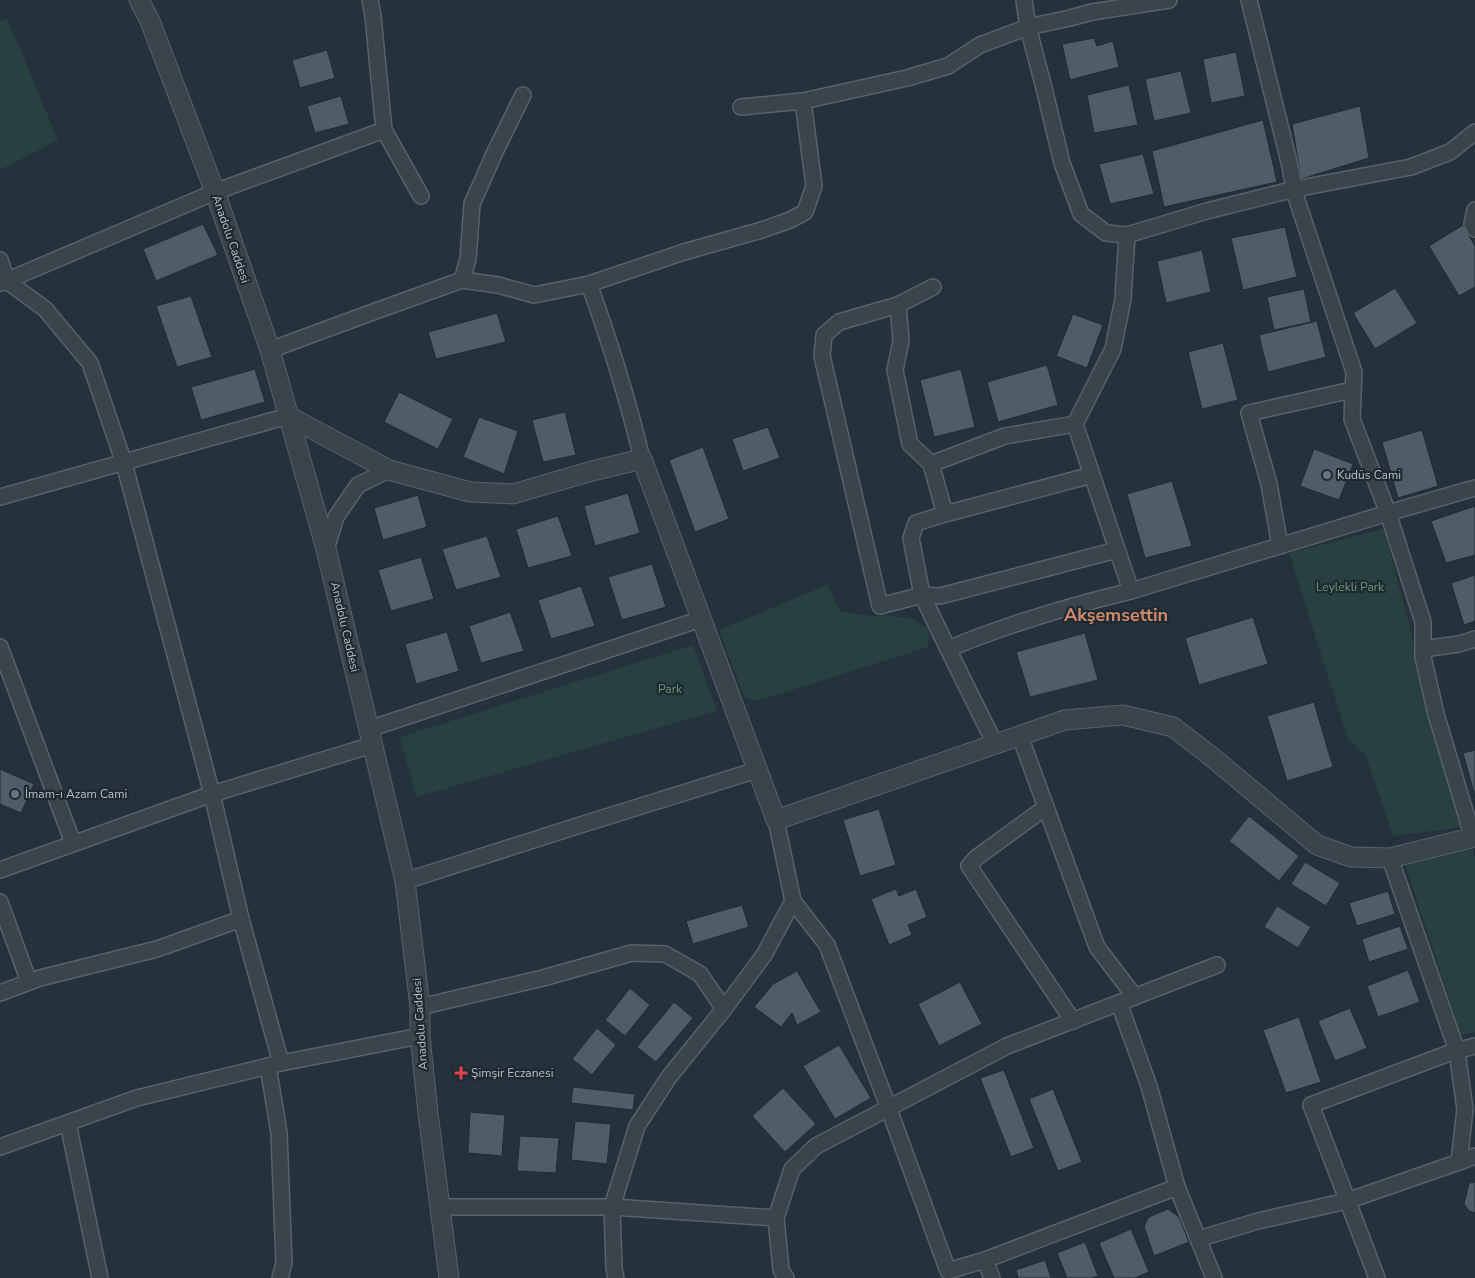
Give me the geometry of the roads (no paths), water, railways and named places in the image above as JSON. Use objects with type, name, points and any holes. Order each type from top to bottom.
[{"type":"street","name":"Anadolu Caddesi","points":[[139,0],[150,20],[215,192],[270,350],[326,549],[405,881],[420,1007],[420,1036],[449,1278]]},
{"type":"street","points":[[370,0],[384,130],[421,196]]},
{"type":"street","points":[[1024,0],[1028,27],[1062,163],[1081,214],[1106,233],[1127,235],[1207,211],[1295,189],[1411,167],[1450,152],[1475,132]]},
{"type":"street","points":[[741,107],[803,101],[907,78],[948,66],[980,45],[1028,27],[1070,18],[1091,6],[1169,0]]},
{"type":"street","points":[[776,820],[1065,720],[1123,715],[1173,727],[1212,757],[1317,845],[1351,857],[1390,858],[1474,837],[1436,714],[1423,657],[1423,622],[1388,513],[1352,419],[1354,372],[1295,189],[1249,0]]},
{"type":"street","points":[[462,280],[468,259],[472,204],[523,95]]},
{"type":"street","points":[[270,350],[462,280],[498,285],[534,295],[589,284],[684,252],[790,220],[805,212],[814,186],[803,101]]},
{"type":"street","points":[[4,282],[215,192],[384,130]]},
{"type":"street","points":[[1475,210],[1472,224],[1475,229]]},
{"type":"street","points":[[1127,235],[1123,299],[1113,349],[1075,424],[1131,591]]},
{"type":"street","points":[[0,260],[4,282],[45,309],[90,363],[124,463],[212,794],[275,1065],[284,1263],[280,1278]]},
{"type":"street","points":[[589,284],[630,409],[642,459],[776,820],[793,901],[827,945],[948,1271],[985,1260],[1177,1187]]},
{"type":"street","points":[[933,287],[898,305],[840,322],[824,335],[822,356],[880,606],[922,595],[940,596],[1117,550]]},
{"type":"street","points":[[898,305],[902,341],[895,370],[910,444],[931,464],[945,514]]},
{"type":"street","points":[[1280,546],[1269,484],[1249,413],[1352,390]]},
{"type":"street","points":[[0,497],[288,416],[390,470],[470,492],[513,494],[592,471],[642,459]]},
{"type":"street","points":[[931,464],[1006,436],[1075,424]]},
{"type":"street","points":[[326,549],[336,517],[358,485],[390,470]]},
{"type":"street","points":[[995,744],[922,595],[911,538],[916,523],[1092,475]]},
{"type":"street","points":[[948,649],[980,636],[1073,605],[1131,591],[1475,488]]},
{"type":"street","points":[[0,870],[701,619]]},
{"type":"street","points":[[1423,649],[1459,644],[1475,639]]},
{"type":"street","points":[[0,647],[73,843]]},
{"type":"street","points":[[1020,736],[1097,947],[1135,997]]},
{"type":"street","points":[[405,881],[574,826],[757,770]]},
{"type":"street","points":[[1046,807],[976,858],[969,866],[1073,1021]]},
{"type":"street","points":[[1390,858],[1457,1051],[1465,1109],[1459,1162]]},
{"type":"street","points":[[616,1278],[612,1207],[637,1126],[669,1077],[724,1009],[764,955],[793,901]]},
{"type":"street","points":[[0,902],[29,982]]},
{"type":"street","points":[[0,993],[40,978],[157,949],[241,919]]},
{"type":"street","points":[[420,1007],[543,978],[632,953],[666,954],[700,974],[724,1009]]},
{"type":"street","points":[[786,1278],[781,1270],[776,1218],[792,1169],[816,1146],[1008,1046],[1217,965]]},
{"type":"street","points":[[1119,1003],[1149,1086],[1177,1187],[1214,1278]]},
{"type":"street","points":[[0,1147],[137,1098],[275,1065],[420,1036]]},
{"type":"street","points":[[1376,1278],[1311,1106],[1475,1046]]},
{"type":"street","points":[[68,1123],[100,1278]]},
{"type":"street","points":[[1198,1239],[1258,1221],[1347,1201],[1475,1156]]},
{"type":"street","points":[[439,1206],[612,1207],[776,1218]]},
{"type":"street","points":[[985,1260],[992,1278]]},
{"type":"place","name":"Kudüs Cami","points":[[1327,475]]},
{"type":"place","name":"İmam-ı Azam Cami","points":[[15,794]]},
{"type":"place","name":"Şimşir Eczanesi","points":[[461,1073]]},
{"type":"district","name":"Akşemsettin","points":[[1116,615]]},
{"type":"park label","name":"Leylekli Park","points":[[1350,587]]},
{"type":"park label","name":"Park","points":[[670,689]]}]
